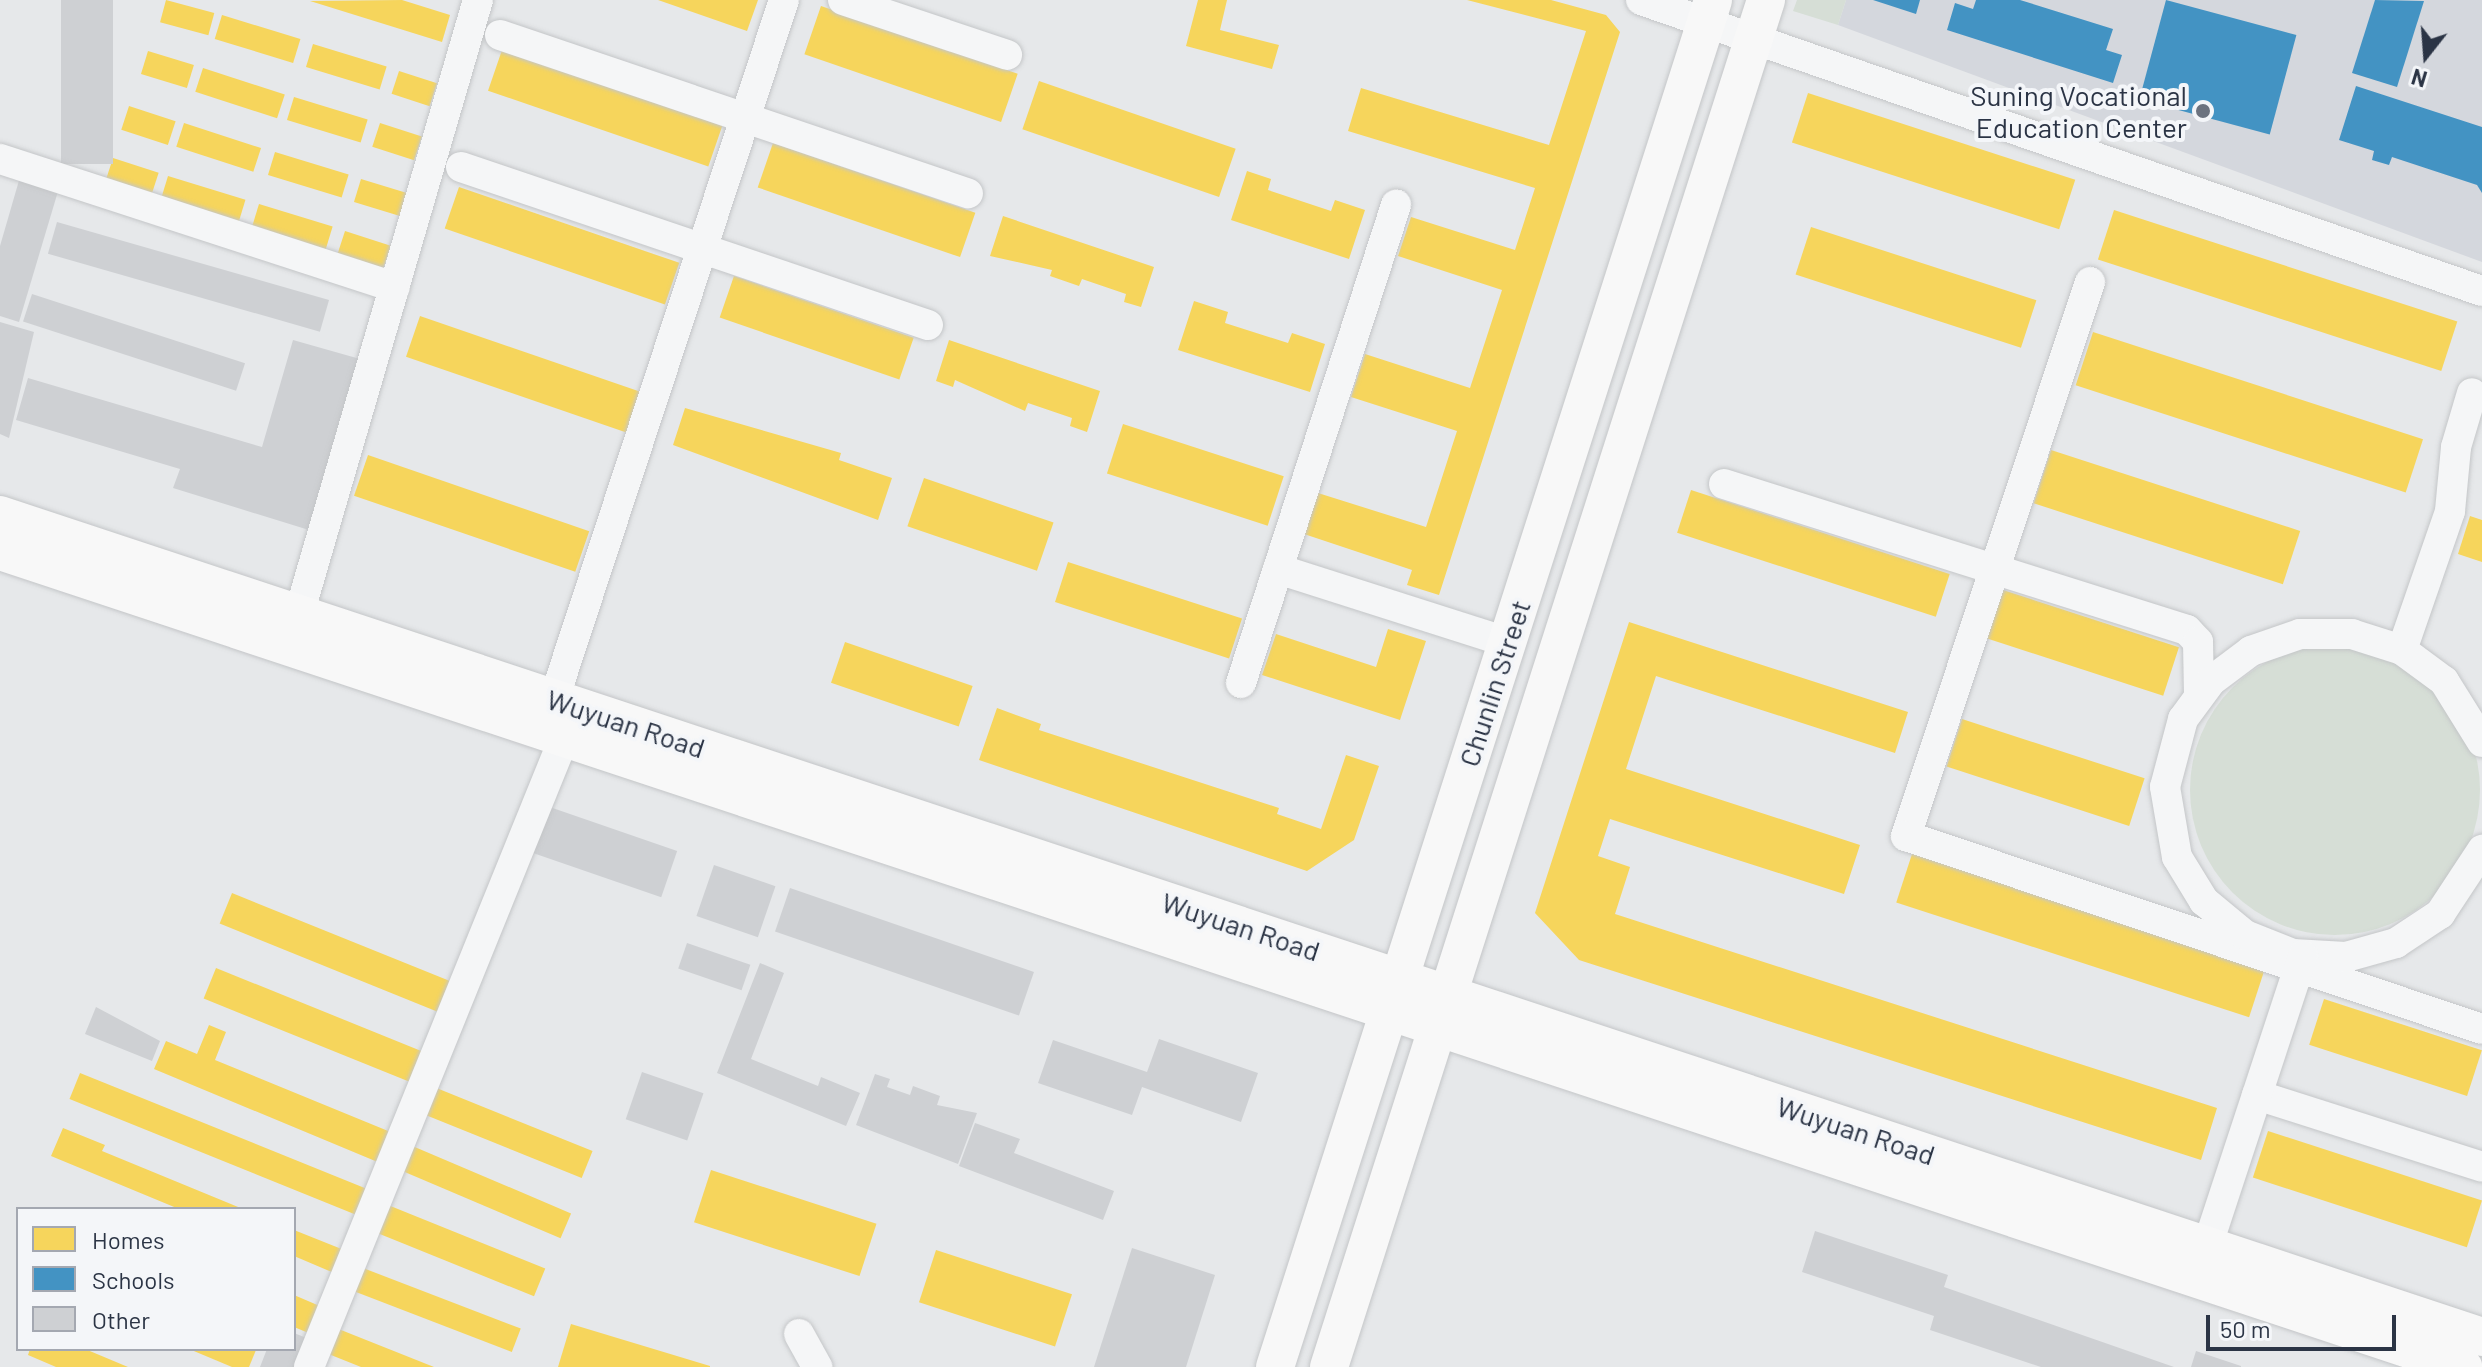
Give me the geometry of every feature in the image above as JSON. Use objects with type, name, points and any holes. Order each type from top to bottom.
[{"type":"main road","name":"Chunlin Street","points":[[1329,1367],[1766,0]]},
{"type":"main road","name":"Chunlin Street","points":[[1275,1367],[1710,11]]},
{"type":"main road","name":"Wuyuan Road","points":[[0,515],[554,699],[1394,995]]},
{"type":"main road","name":"Wuyuan Road","points":[[0,551],[564,738],[2207,1247],[2482,1337]]},
{"type":"main road","name":"Wuyuan Road","points":[[1443,1011],[2463,1367]]},
{"type":"street","points":[[299,614],[478,0]]},
{"type":"street","points":[[554,699],[784,0]]},
{"type":"street","points":[[843,0],[1007,55]]},
{"type":"street","points":[[1641,0],[1710,11],[1754,39],[2482,291]]},
{"type":"street","points":[[500,35],[968,193]]},
{"type":"street","points":[[0,159],[395,287]]},
{"type":"street","points":[[461,167],[928,325]]},
{"type":"street","points":[[1241,683],[1396,205]]},
{"type":"street","points":[[2090,282],[1906,836],[2301,961],[2482,1029]]},
{"type":"street","points":[[2402,650],[2450,511],[2456,447],[2472,393]]},
{"type":"street","points":[[1724,484],[2187,630],[2198,642],[2199,695]]},
{"type":"street","points":[[1278,569],[1507,642]]},
{"type":"street","points":[[2482,742],[2452,690],[2402,650],[2352,634],[2300,634],[2251,651],[2199,695],[2167,764],[2165,811],[2177,857],[2223,920],[2301,961],[2346,957],[2396,943],[2440,914],[2475,882],[2482,850]]},
{"type":"street","points":[[309,1367],[564,738]]},
{"type":"street","points":[[2207,1247],[2301,961]]},
{"type":"street","points":[[2257,1095],[2482,1167]]},
{"type":"street","points":[[799,1334],[817,1367]]},
{"type":"shaded area","points":[[1797,0],[1846,0],[1838,25],[1793,11]]},
{"type":"shaded area","name":"Suning Vocational Education Center","points":[[1846,0],[2482,0],[2482,262],[1838,25]]},
{"type":"shaded area","points":[[2335,645],[2377,651],[2403,662],[2427,678],[2447,698],[2456,709],[2474,748],[2480,790],[2474,832],[2463,858],[2447,882],[2427,902],[2416,911],[2377,929],[2335,935],[2293,929],[2267,918],[2243,902],[2223,882],[2214,871],[2196,832],[2190,790],[2196,748],[2207,722],[2223,698],[2243,678],[2254,669],[2293,651]]},
{"type":"building: Homes","points":[[166,0],[214,13],[208,35],[160,22]]},
{"type":"building: Homes","points":[[402,0],[450,15],[442,42],[310,1]]},
{"type":"building: Homes","points":[[658,0],[758,0],[747,31]]},
{"type":"building: Homes","points":[[1198,0],[1227,0],[1220,30],[1279,45],[1272,69],[1186,46]]},
{"type":"building: Homes","points":[[1467,0],[1551,0],[1606,15],[1620,32],[1439,595],[1407,585],[1412,570],[1304,534],[1318,493],[1426,527],[1457,431],[1351,397],[1365,354],[1470,388],[1502,290],[1398,256],[1411,217],[1515,250],[1535,188],[1348,131],[1361,88],[1549,145],[1586,31]]},
{"type":"building: Homes","points":[[821,6],[1018,74],[1001,122],[804,54]]},
{"type":"building: Homes","points":[[222,15],[300,39],[293,63],[215,39]]},
{"type":"building: Homes","points":[[313,44],[387,67],[380,89],[306,67]]},
{"type":"building: Homes","points":[[502,50],[722,126],[708,167],[488,91]]},
{"type":"building: Homes","points":[[148,51],[194,65],[187,88],[141,74]]},
{"type":"building: Homes","points":[[203,68],[285,95],[277,118],[195,92]]},
{"type":"building: Homes","points":[[399,71],[437,83],[430,106],[392,94]]},
{"type":"building: Homes","points":[[1039,81],[1236,149],[1219,197],[1022,129]]},
{"type":"building: Homes","points":[[1808,93],[2075,180],[2059,229],[1792,142]]},
{"type":"building: Homes","points":[[294,97],[368,120],[361,142],[287,120]]},
{"type":"building: Homes","points":[[129,106],[176,121],[168,145],[121,130]]},
{"type":"building: Homes","points":[[184,123],[261,148],[253,172],[176,147]]},
{"type":"building: Homes","points":[[380,123],[422,137],[414,160],[372,147]]},
{"type":"building: Homes","points":[[773,143],[975,213],[960,257],[758,187]]},
{"type":"building: Homes","points":[[275,152],[349,175],[342,197],[268,175]]},
{"type":"building: Homes","points":[[113,158],[159,173],[151,197],[105,182]]},
{"type":"building: Homes","points":[[1247,171],[1271,179],[1268,190],[1331,211],[1335,200],[1365,210],[1349,259],[1231,220]]},
{"type":"building: Homes","points":[[168,176],[245,200],[238,223],[161,199]]},
{"type":"building: Homes","points":[[361,179],[407,193],[400,216],[354,202]]},
{"type":"building: Homes","points":[[459,187],[679,263],[665,304],[445,229]]},
{"type":"building: Homes","points":[[259,204],[333,227],[325,250],[252,228]]},
{"type":"building: Homes","points":[[2114,210],[2457,322],[2441,371],[2098,259]]},
{"type":"building: Homes","points":[[1003,216],[1154,267],[1141,307],[1124,302],[1126,294],[1082,279],[1079,286],[1050,276],[1052,270],[990,256]]},
{"type":"building: Homes","points":[[1811,227],[2036,300],[2021,348],[1796,275]]},
{"type":"building: Homes","points":[[345,231],[391,246],[383,270],[337,255]]},
{"type":"building: Homes","points":[[734,276],[914,338],[899,379],[720,318]]},
{"type":"building: Homes","points":[[1194,301],[1228,312],[1225,323],[1288,343],[1292,333],[1325,344],[1310,392],[1178,350]]},
{"type":"building: Homes","points":[[420,316],[640,392],[626,433],[406,357]]},
{"type":"building: Homes","points":[[2093,332],[2423,439],[2406,492],[2076,385]]},
{"type":"building: Homes","points":[[949,340],[1100,391],[1087,432],[1070,426],[1072,418],[1028,403],[1025,411],[955,380],[953,387],[936,381]]},
{"type":"building: Homes","points":[[685,408],[841,453],[839,460],[892,478],[878,520],[673,445]]},
{"type":"building: Homes","points":[[1123,424],[1284,476],[1268,526],[1107,473]]},
{"type":"building: Homes","points":[[2051,450],[2300,531],[2283,584],[2034,503]]},
{"type":"building: Homes","points":[[368,455],[589,531],[575,572],[354,496]]},
{"type":"building: Homes","points":[[924,478],[1054,523],[1037,571],[907,526]]},
{"type":"building: Homes","points":[[1691,490],[1950,574],[1936,617],[1677,533]]},
{"type":"building: Homes","points":[[2470,516],[2482,520],[2482,562],[2458,554]]},
{"type":"building: Homes","points":[[1068,562],[1242,619],[1229,658],[1055,602]]},
{"type":"building: Homes","points":[[2003,590],[2179,647],[2163,696],[1987,639]]},
{"type":"building: Homes","points":[[1629,622],[1908,712],[1895,753],[1656,676],[1626,769],[1860,845],[1844,894],[1610,819],[1598,856],[1630,867],[1615,914],[2217,1108],[2201,1160],[1579,960],[1535,913]]},
{"type":"building: Homes","points":[[1388,629],[1426,641],[1400,720],[1262,675],[1276,634],[1376,667]]},
{"type":"building: Homes","points":[[845,642],[973,686],[959,727],[831,683]]},
{"type":"building: Homes","points":[[997,708],[1041,724],[1039,730],[1279,808],[1277,814],[1321,829],[1346,755],[1379,766],[1354,840],[1307,871],[979,760]]},
{"type":"building: Homes","points":[[1962,719],[2145,778],[2129,826],[1947,767]]},
{"type":"building: Homes","points":[[1912,854],[2265,969],[2249,1017],[1896,903]]},
{"type":"building: Homes","points":[[232,893],[454,983],[441,1013],[220,924]]},
{"type":"building: Homes","points":[[216,968],[422,1051],[409,1082],[204,999]]},
{"type":"building: Homes","points":[[2324,999],[2482,1050],[2467,1096],[2309,1045]]},
{"type":"building: Homes","points":[[209,1025],[226,1032],[215,1060],[393,1133],[380,1163],[154,1069],[166,1041],[197,1054]]},
{"type":"building: Homes","points":[[80,1073],[372,1191],[362,1217],[70,1099]]},
{"type":"building: Homes","points":[[434,1087],[593,1151],[582,1178],[423,1114]]},
{"type":"building: Homes","points":[[63,1128],[105,1145],[102,1151],[238,1207],[174,1207],[51,1156]]},
{"type":"building: Homes","points":[[2268,1131],[2482,1201],[2467,1247],[2253,1178]]},
{"type":"building: Homes","points":[[410,1145],[571,1213],[561,1238],[399,1170]]},
{"type":"building: Homes","points":[[711,1170],[876,1224],[859,1276],[694,1222]]},
{"type":"building: Homes","points":[[383,1203],[545,1269],[534,1296],[372,1231]]},
{"type":"building: Homes","points":[[296,1231],[344,1250],[334,1273],[296,1257]]},
{"type":"building: Homes","points":[[936,1250],[1072,1294],[1055,1346],[919,1302]]},
{"type":"building: Homes","points":[[363,1268],[521,1329],[512,1352],[354,1291]]},
{"type":"building: Homes","points":[[296,1296],[322,1307],[311,1334],[296,1328]]},
{"type":"building: Homes","points":[[571,1324],[710,1366],[710,1367],[558,1367]]},
{"type":"building: Homes","points":[[336,1328],[434,1367],[361,1367],[326,1353]]},
{"type":"building: Homes","points":[[29,1351],[90,1351],[128,1367],[56,1367],[28,1355]]},
{"type":"building: Homes","points":[[194,1351],[256,1351],[249,1367],[232,1367]]},
{"type":"building: Schools","points":[[1873,0],[1920,0],[1916,14]]},
{"type":"building: Schools","points":[[1976,0],[2020,0],[2113,29],[2106,50],[2122,55],[2113,83],[1947,30],[1955,3],[1973,9]]},
{"type":"building: Schools","points":[[2166,0],[2296,35],[2270,134],[2139,99]]},
{"type":"building: Schools","points":[[2375,0],[2424,1],[2397,87],[2352,73]]},
{"type":"building: Schools","points":[[2356,86],[2482,127],[2482,193],[2477,185],[2392,157],[2389,165],[2372,160],[2374,151],[2339,140]]},
{"type":"building: Other","points":[[61,0],[113,0],[113,164],[61,164]]},
{"type":"building: Other","points":[[20,177],[59,188],[19,322],[0,316],[0,246]]},
{"type":"building: Other","points":[[57,222],[329,300],[320,332],[48,254]]},
{"type":"building: Other","points":[[32,294],[245,363],[236,391],[23,322]]},
{"type":"building: Other","points":[[0,322],[34,332],[9,438],[0,434]]},
{"type":"building: Other","points":[[293,340],[360,359],[309,530],[173,488],[180,469],[16,420],[28,378],[262,447]]},
{"type":"building: Other","points":[[541,804],[677,851],[661,897],[525,850]]},
{"type":"building: Other","points":[[714,865],[775,886],[758,937],[696,916]]},
{"type":"building: Other","points":[[790,888],[1034,972],[1019,1015],[775,931]]},
{"type":"building: Other","points":[[687,943],[750,965],[742,990],[678,969]]},
{"type":"building: Other","points":[[760,963],[784,973],[751,1059],[818,1086],[821,1077],[860,1093],[846,1126],[717,1073]]},
{"type":"building: Other","points":[[96,1007],[160,1041],[152,1061],[85,1034]]},
{"type":"building: Other","points":[[1159,1039],[1258,1073],[1241,1122],[1142,1087],[1132,1115],[1038,1083],[1053,1040],[1147,1072]]},
{"type":"building: Other","points":[[642,1072],[703,1093],[687,1140],[626,1119]]},
{"type":"building: Other","points":[[875,1074],[890,1079],[887,1087],[910,1095],[913,1086],[940,1096],[937,1105],[977,1113],[958,1164],[856,1125]]},
{"type":"building: Other","points":[[975,1123],[1020,1139],[1014,1153],[1114,1191],[1103,1220],[959,1166]]},
{"type":"building: Other","points":[[1815,1231],[1948,1275],[1944,1287],[2174,1367],[2041,1367],[1930,1330],[1934,1316],[1802,1272]]},
{"type":"building: Other","points":[[1132,1248],[1215,1275],[1186,1367],[1094,1367]]},
{"type":"building: Other","points":[[296,1334],[309,1339],[297,1367],[260,1367],[266,1351],[296,1351]]},
{"type":"building: Other","points":[[2196,1351],[2241,1366],[2241,1367],[2191,1367]]},
{"type":"place","name":"Suning Vocational Education Center","points":[[2203,111]]}]
